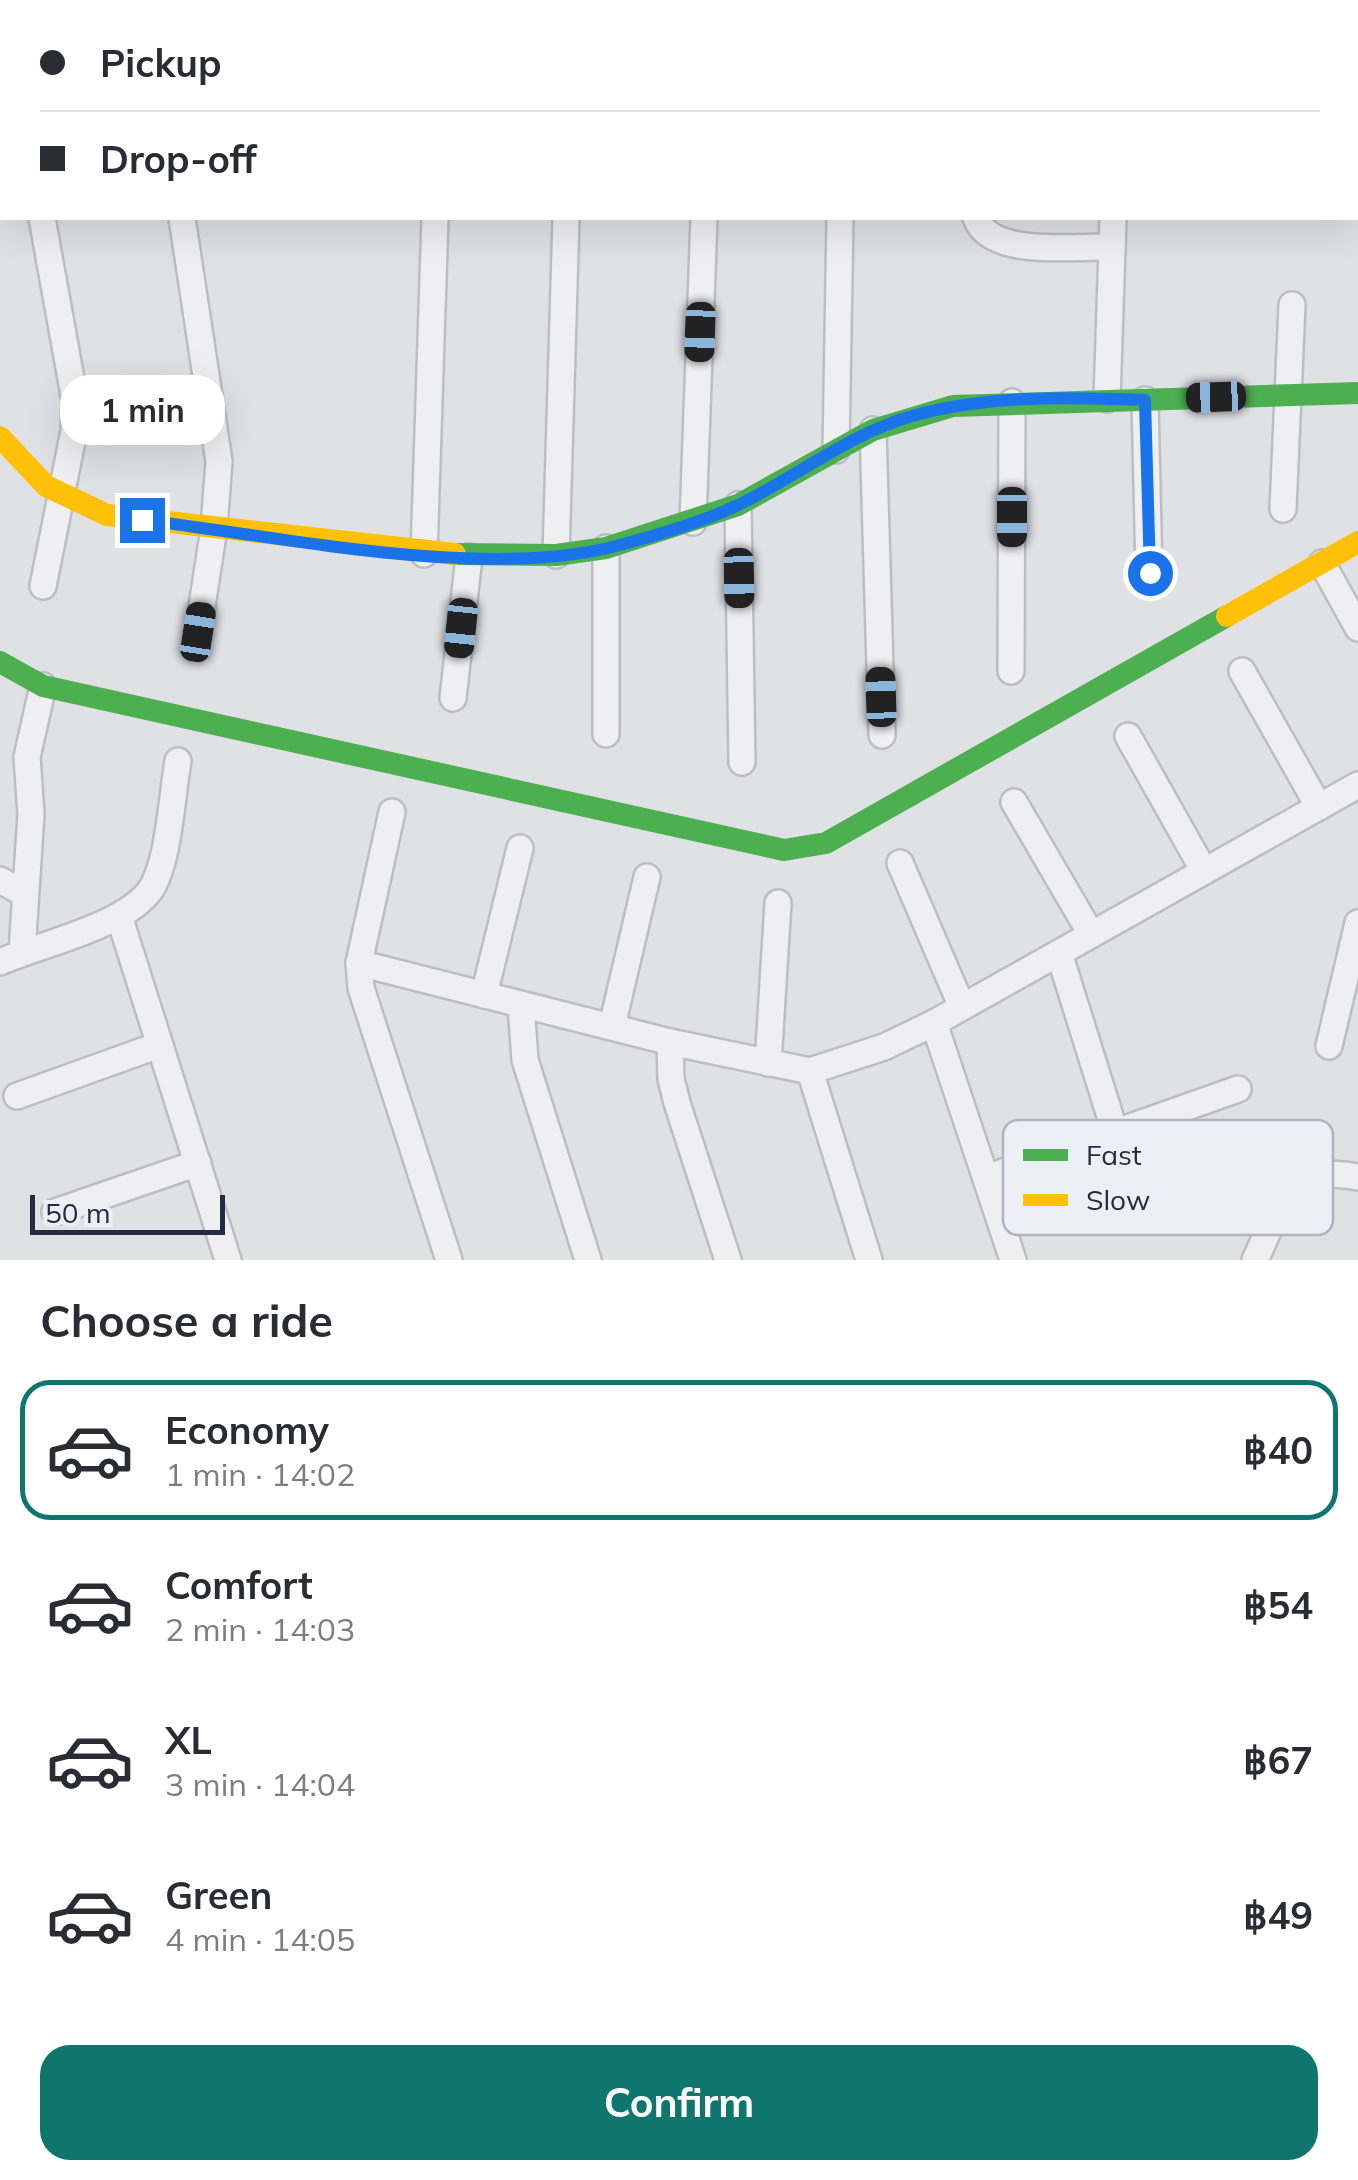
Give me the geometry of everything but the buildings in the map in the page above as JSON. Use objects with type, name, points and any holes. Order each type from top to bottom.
[{"type":"street","points":[[42,220],[75,402],[74,430],[43,586]]},
{"type":"street","points":[[182,220],[218,461],[214,528],[198,632]]},
{"type":"street","points":[[424,554],[435,220]]},
{"type":"street","points":[[556,555],[566,220]]},
{"type":"street","points":[[693,522],[704,220]]},
{"type":"street","points":[[836,450],[840,220]]},
{"type":"street","points":[[977,220],[982,230],[1002,244],[1112,247]]},
{"type":"street","points":[[1107,398],[1113,220]]},
{"type":"street","points":[[1283,508],[1292,305]]},
{"type":"street","points":[[0,437],[34,482],[61,500],[107,515],[424,554],[556,555],[606,548],[693,522],[738,505],[873,430],[953,406],[1107,398],[1358,393]]},
{"type":"street","points":[[1145,400],[1150,573]]},
{"type":"street","points":[[1011,671],[1012,402]]},
{"type":"street","points":[[873,430],[882,736]]},
{"type":"street","points":[[738,505],[742,762]]},
{"type":"street","points":[[2,660],[43,686],[784,850],[806,850],[826,843],[1358,542]]},
{"type":"street","points":[[606,548],[606,734]]},
{"type":"street","points":[[453,698],[469,557]]},
{"type":"street","points":[[1322,563],[1358,628]]},
{"type":"street","points":[[1242,671],[1319,807]]},
{"type":"street","points":[[43,686],[27,757],[30,814],[11,886],[11,957],[120,916],[151,889],[159,870],[178,761]]},
{"type":"street","points":[[1128,736],[1204,871]]},
{"type":"street","points":[[359,962],[670,1042],[810,1071],[884,1047],[934,1023],[1358,785]]},
{"type":"street","points":[[1014,802],[1091,934]]},
{"type":"street","points":[[392,812],[359,962],[361,988],[449,1260]]},
{"type":"street","points":[[484,994],[520,848]]},
{"type":"street","points":[[900,863],[962,1007]]},
{"type":"street","points":[[612,1026],[647,877]]},
{"type":"street","points":[[768,1064],[778,903]]},
{"type":"street","points":[[120,916],[228,1260]]},
{"type":"street","points":[[1329,1046],[1358,924]]},
{"type":"street","points":[[1059,953],[1111,1120]]},
{"type":"street","points":[[521,1005],[525,1060],[588,1260]]},
{"type":"street","points":[[934,1023],[1003,1230]]},
{"type":"street","points":[[670,1042],[670,1079],[728,1260]]},
{"type":"street","points":[[17,1096],[160,1046]]},
{"type":"street","points":[[810,1071],[869,1260]]},
{"type":"street","points":[[1149,1120],[1238,1089]]},
{"type":"street","points":[[55,1212],[198,1163]]},
{"type":"street","points":[[986,1178],[1003,1172]]},
{"type":"street","points":[[1333,1174],[1358,1178]]},
{"type":"street","points":[[1005,1235],[1013,1260]]},
{"type":"street","points":[[1255,1260],[1268,1235]]},
{"type":"traffic: fast","points":[[455,554],[556,555],[606,548],[738,505],[873,430],[953,406],[1358,393]]},
{"type":"traffic: fast","points":[[0,662],[43,686],[784,850],[826,843],[1227,616]]},
{"type":"traffic: slow","points":[[0,437],[46,486],[107,515],[455,554]]},
{"type":"traffic: slow","points":[[1227,616],[1358,542]]},
{"type":"route","points":[[142,520],[424,554],[556,555],[606,548],[716,514],[873,430],[910,416],[953,406],[1107,398],[1145,400],[1150,573]]}]
